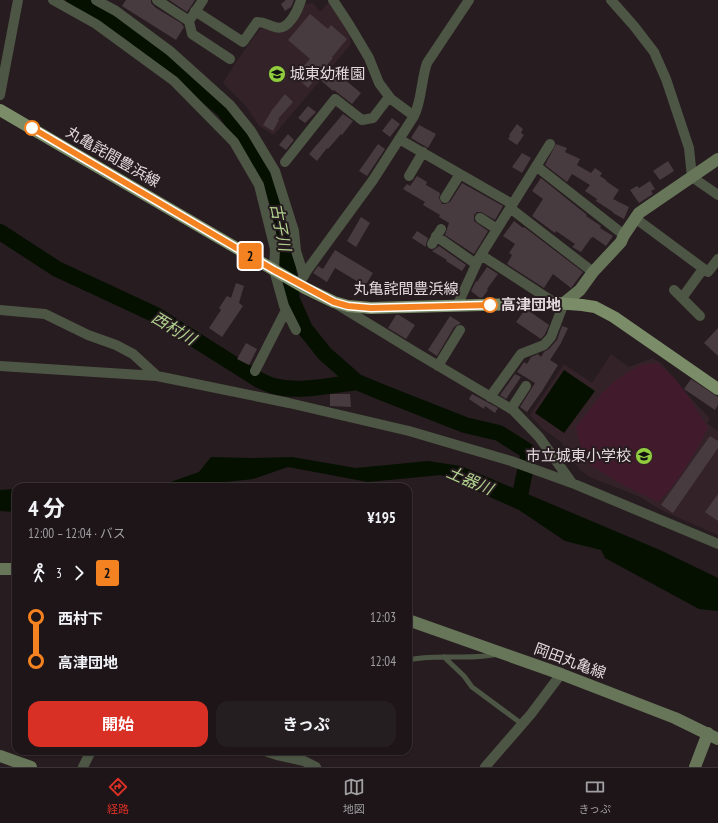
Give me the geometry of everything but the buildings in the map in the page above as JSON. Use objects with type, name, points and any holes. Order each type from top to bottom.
[{"type":"main road","name":"丸亀詫間豊浜線","points":[[1,112],[276,271],[301,280],[334,302],[348,306],[371,308],[559,303],[595,307],[614,317],[718,389]]},
{"type":"main road","points":[[559,303],[580,290],[593,272],[621,242],[639,213],[718,159]]},
{"type":"main road","points":[[0,569],[12,569]]},
{"type":"main road","name":"岡田丸亀線","points":[[412,621],[561,674],[675,718],[713,736]]},
{"type":"main road","points":[[695,767],[713,736]]},
{"type":"main road","points":[[0,756],[31,767]]},
{"type":"street","points":[[0,95],[18,0]]},
{"type":"street","points":[[53,0],[96,24],[174,81],[234,142],[259,185],[275,249],[276,271],[286,310],[296,330]]},
{"type":"street","points":[[96,0],[116,11],[170,51],[230,105],[251,131],[275,171],[294,231],[301,280]]},
{"type":"street","points":[[158,0],[189,21],[192,34],[214,44],[230,59]]},
{"type":"street","points":[[189,21],[203,0]]},
{"type":"street","points":[[196,11],[243,42],[257,22],[266,23],[273,27],[279,28],[286,26],[299,7],[301,0]]},
{"type":"street","points":[[333,0],[368,58],[379,83],[389,97],[414,116]]},
{"type":"street","points":[[301,280],[373,180],[414,116],[417,109],[427,63],[469,0]]},
{"type":"street","points":[[611,0],[654,52],[666,80],[689,148],[692,177],[718,195]]},
{"type":"street","points":[[284,162],[335,99],[362,120],[373,118],[389,97]]},
{"type":"street","points":[[399,139],[460,174],[511,206],[593,272]]},
{"type":"street","points":[[457,306],[478,259],[550,144]]},
{"type":"street","points":[[409,176],[423,152]]},
{"type":"street","points":[[536,166],[624,235]]},
{"type":"street","points":[[445,198],[460,174]]},
{"type":"street","points":[[480,218],[497,229]]},
{"type":"street","points":[[635,218],[708,272],[718,259]]},
{"type":"street","points":[[436,236],[559,303],[551,337],[544,345],[521,354],[490,397]]},
{"type":"street","points":[[682,298],[704,268]]},
{"type":"street","points":[[674,290],[700,316]]},
{"type":"street","points":[[334,302],[511,409],[539,437],[572,483]]},
{"type":"street","points":[[0,310],[44,314],[88,335],[116,345],[133,354],[157,376]]},
{"type":"street","points":[[255,371],[286,310]]},
{"type":"street","points":[[438,366],[460,330]]},
{"type":"street","points":[[0,366],[157,376],[409,431],[534,469],[572,483],[718,544]]},
{"type":"street","points":[[511,409],[526,386]]},
{"type":"street","points":[[0,575],[12,570]]},
{"type":"street","points":[[485,767],[522,724],[561,674]]},
{"type":"street","points":[[83,767],[89,755]]},
{"type":"street","points":[[277,755],[304,761],[316,767]]},
{"type":"lane","points":[[412,660],[433,657],[484,658],[503,653]]},
{"type":"lane","points":[[444,657],[464,676],[472,687],[522,724]]},
{"type":"shaded area","name":"城東幼稚園","points":[[329,2],[349,32],[351,44],[274,135],[259,126],[246,106],[223,83],[259,30],[265,26],[292,24],[305,4],[313,3],[320,12]]},
{"type":"shaded area","name":"市立城東小学校","points":[[611,354],[629,367],[653,358],[661,363],[695,403],[710,418],[707,423],[718,431],[718,535],[661,510],[640,497],[590,477],[580,470],[561,442],[543,429],[530,415],[564,364],[592,383]]},
{"type":"shaded area","points":[[657,363],[679,384],[708,427],[686,467],[658,502],[619,483],[589,464],[581,449],[576,427],[602,393],[616,380],[640,365]]},
{"type":"water","points":[[564,370],[595,391],[564,433],[535,413]]},
{"type":"water","name":"土器川","points":[[211,457],[292,457],[356,468],[428,461],[461,466],[660,550],[718,578],[718,611],[699,609],[605,558],[601,550],[565,541],[519,510],[441,475],[368,482],[288,467],[253,479],[217,483],[167,483],[199,472]]},
{"type":"water","points":[[12,489],[12,512],[0,511],[0,490]]},
{"type":"waterway","name":"古子川","points":[[74,0],[131,33],[224,110],[248,144],[270,180],[281,213],[292,300],[305,329],[325,354],[357,382],[465,425],[499,433],[529,452],[519,500]]},
{"type":"waterway","name":"西村川","points":[[0,232],[57,269],[156,315],[259,380],[268,384],[284,388],[305,389],[357,382]]},
{"type":"bus line","name":"2","points":[[32,128],[305,288],[334,302],[348,306],[371,308],[490,305]]},
{"type":"place","name":"城東幼稚園","points":[[277,74]]},
{"type":"place","name":"高津団地","points":[[490,305]]},
{"type":"place","name":"市立城東小学校","points":[[644,456]]}]
